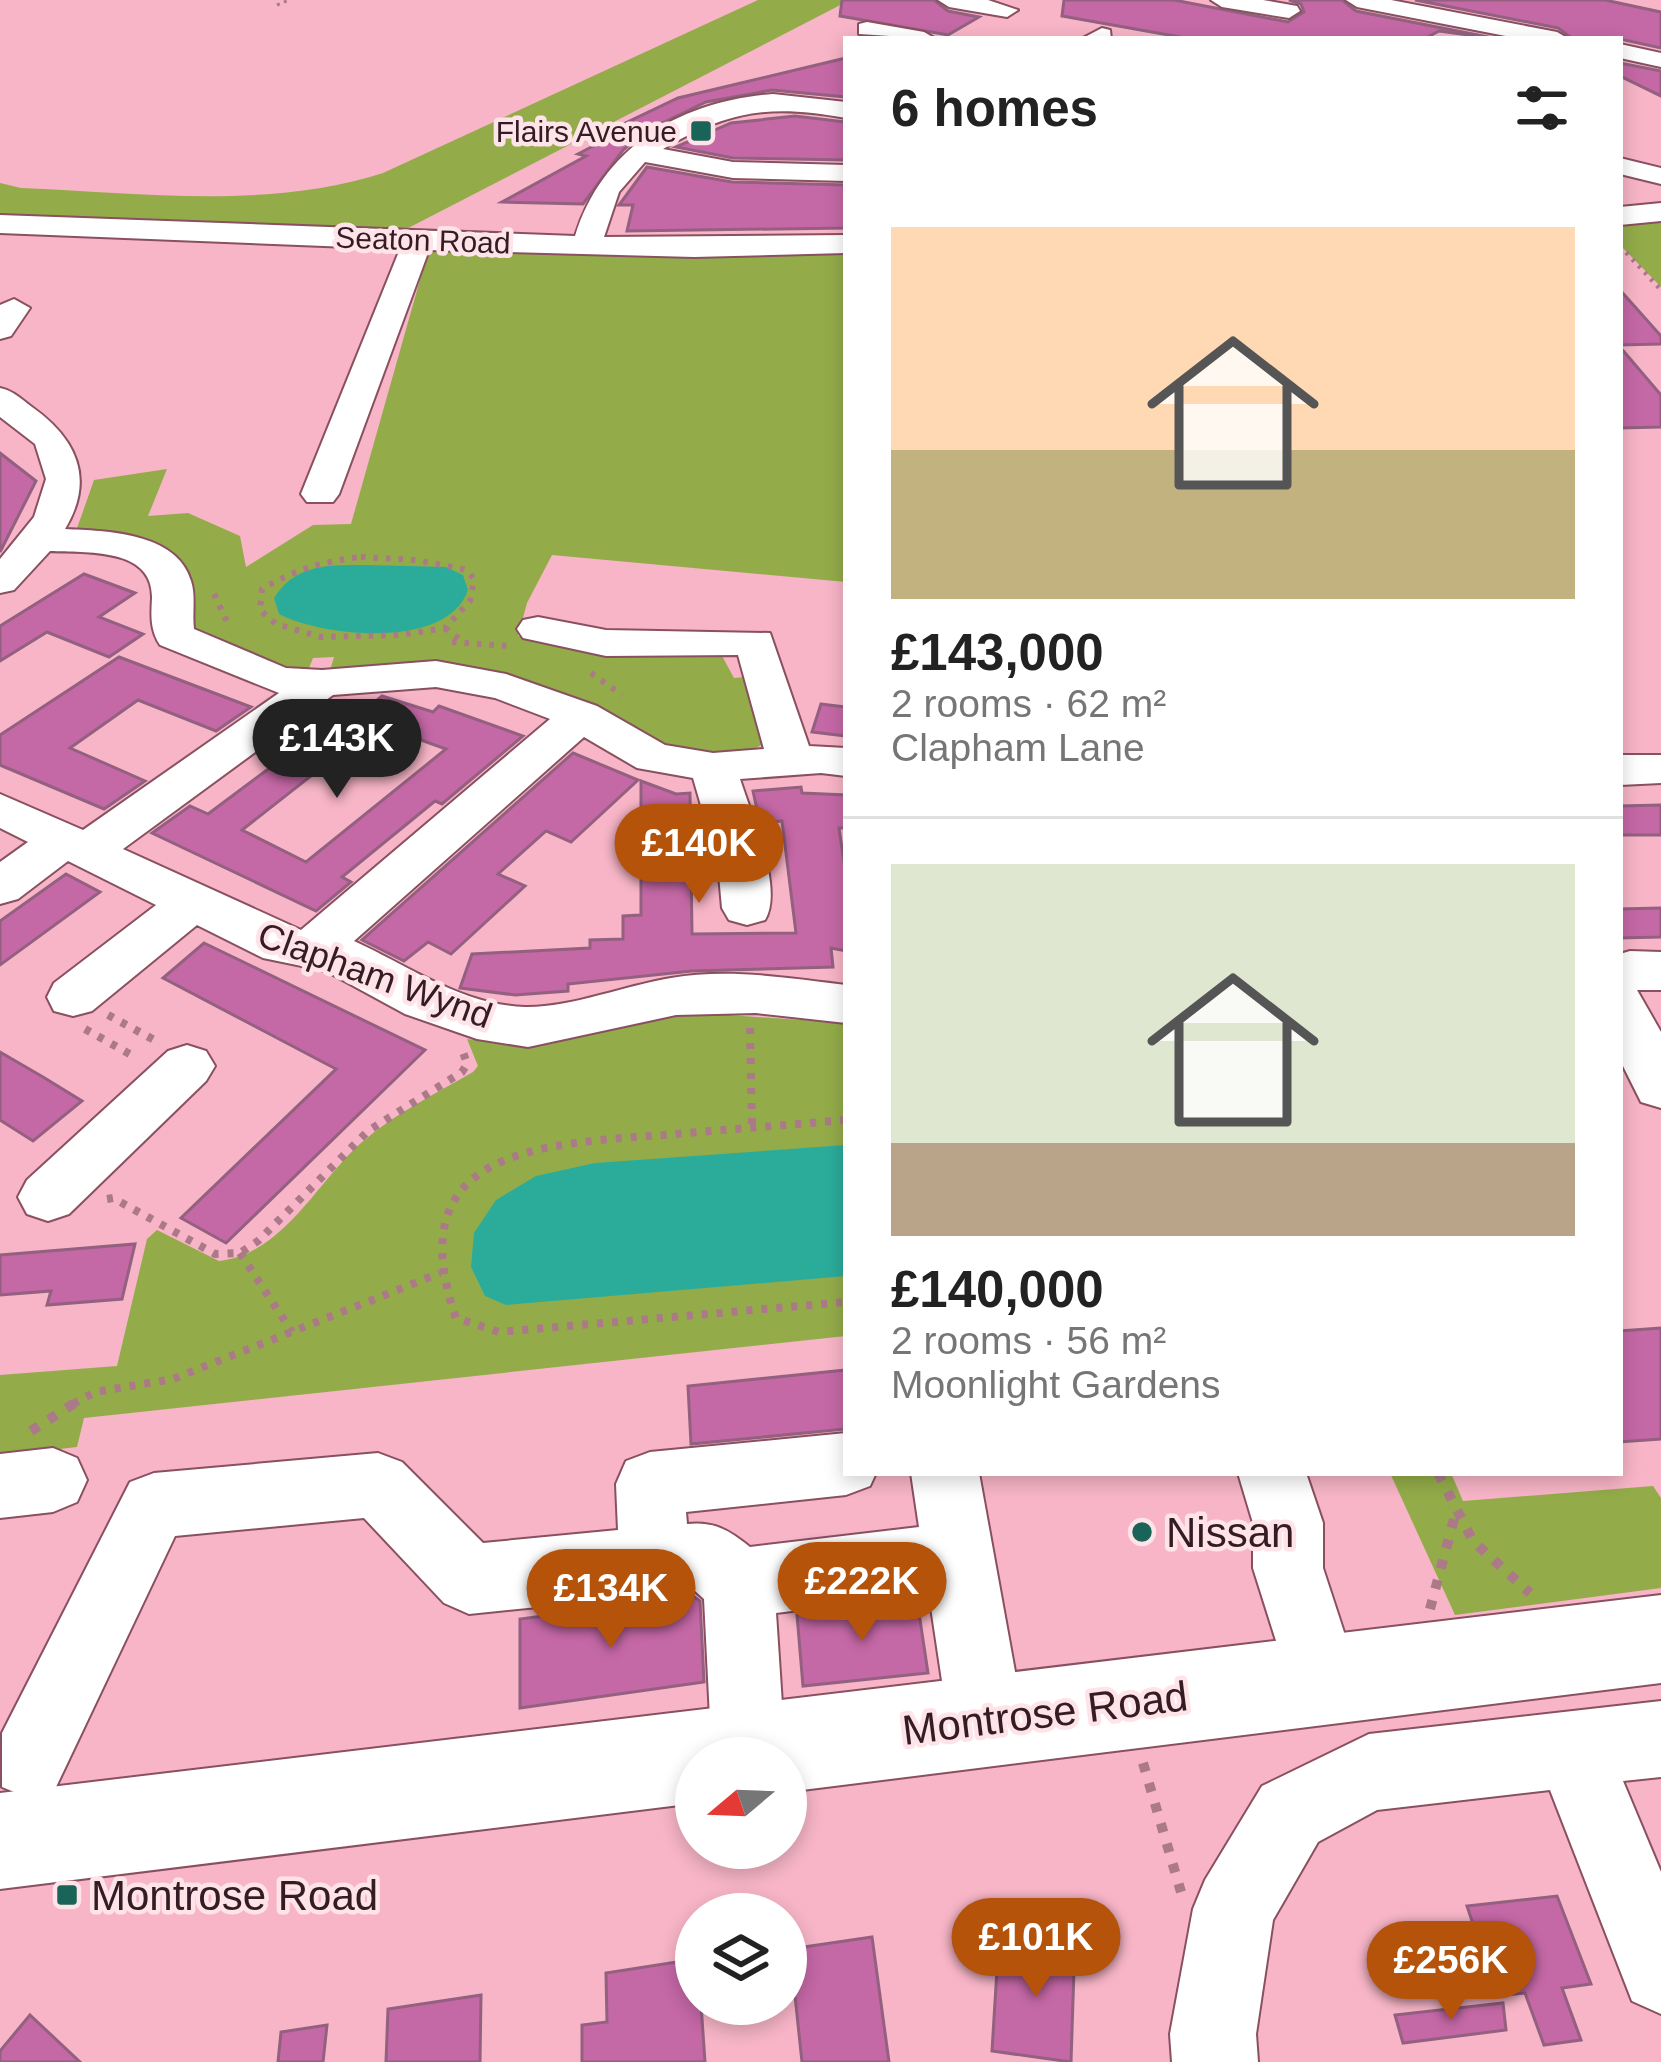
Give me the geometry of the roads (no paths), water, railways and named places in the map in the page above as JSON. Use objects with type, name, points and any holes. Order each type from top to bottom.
[{"type":"main road","name":"Montrose Road","points":[[807,1743],[1620,1643]]},
{"type":"main road","name":"Montrose Road","points":[[15,1800],[675,1755]]},
{"type":"street","points":[[949,0],[1015,5]]},
{"type":"street","points":[[1222,0],[1295,5]]},
{"type":"street","points":[[1357,0],[1543,36]]},
{"type":"street","points":[[989,29],[1015,5]]},
{"type":"street","points":[[1259,36],[1295,5]]},
{"type":"street","points":[[1509,29],[1545,10]]},
{"type":"street","points":[[869,29],[906,36]]},
{"type":"street","points":[[1623,53],[1661,59]]},
{"type":"street","points":[[587,245],[606,191],[639,153],[714,110],[789,100],[843,109]]},
{"type":"street","points":[[639,153],[733,170],[843,173]]},
{"type":"street","points":[[1623,167],[1661,176]]},
{"type":"street","points":[[1623,216],[1661,212]]},
{"type":"street","name":"Seaton Road","points":[[0,224],[418,241],[843,244]]},
{"type":"street","points":[[320,494],[418,241]]},
{"type":"street","points":[[0,398],[44,433],[63,466],[62,490],[40,538],[0,581]]},
{"type":"street","points":[[40,538],[136,549],[163,564],[172,581],[168,613],[175,636],[279,680],[322,683],[436,674],[458,654],[506,687],[581,716],[653,758],[713,767],[843,762]]},
{"type":"street","points":[[526,638],[606,643],[755,642],[791,762]]},
{"type":"street","points":[[0,886],[76,845],[322,683]]},
{"type":"street","points":[[311,950],[581,716]]},
{"type":"street","points":[[713,767],[742,864],[747,908]]},
{"type":"street","points":[[1623,770],[1661,769]]},
{"type":"street","name":"Clapham Wynd","points":[[0,809],[281,945],[338,955],[452,1010],[528,1027],[676,996],[756,994],[843,1004]]},
{"type":"street","points":[[71,1008],[194,902]]},
{"type":"street","points":[[1623,974],[1661,971]]},
{"type":"street","points":[[1623,1010],[1661,1087]]},
{"type":"street","points":[[39,1200],[180,1072]]},
{"type":"street","points":[[654,1561],[650,1484],[843,1464]]},
{"type":"street","points":[[945,1476],[986,1721]]},
{"type":"street","points":[[1273,1476],[1288,1523],[1288,1568],[1322,1678]]},
{"type":"street","points":[[15,1800],[154,1505],[378,1485],[469,1579],[706,1556],[740,1583],[958,1557]]},
{"type":"street","points":[[740,1583],[746,1737]]},
{"type":"street","points":[[1214,2062],[1213,2034],[1234,1909],[1290,1814],[1369,1772],[1661,1739]]},
{"type":"street","points":[[1572,1749],[1661,1972]]},
{"type":"place","name":"Flairs Avenue","points":[[701,131]]},
{"type":"place","name":"Nissan","points":[[1142,1532]]},
{"type":"place","name":"Montrose Road","points":[[67,1895]]}]
